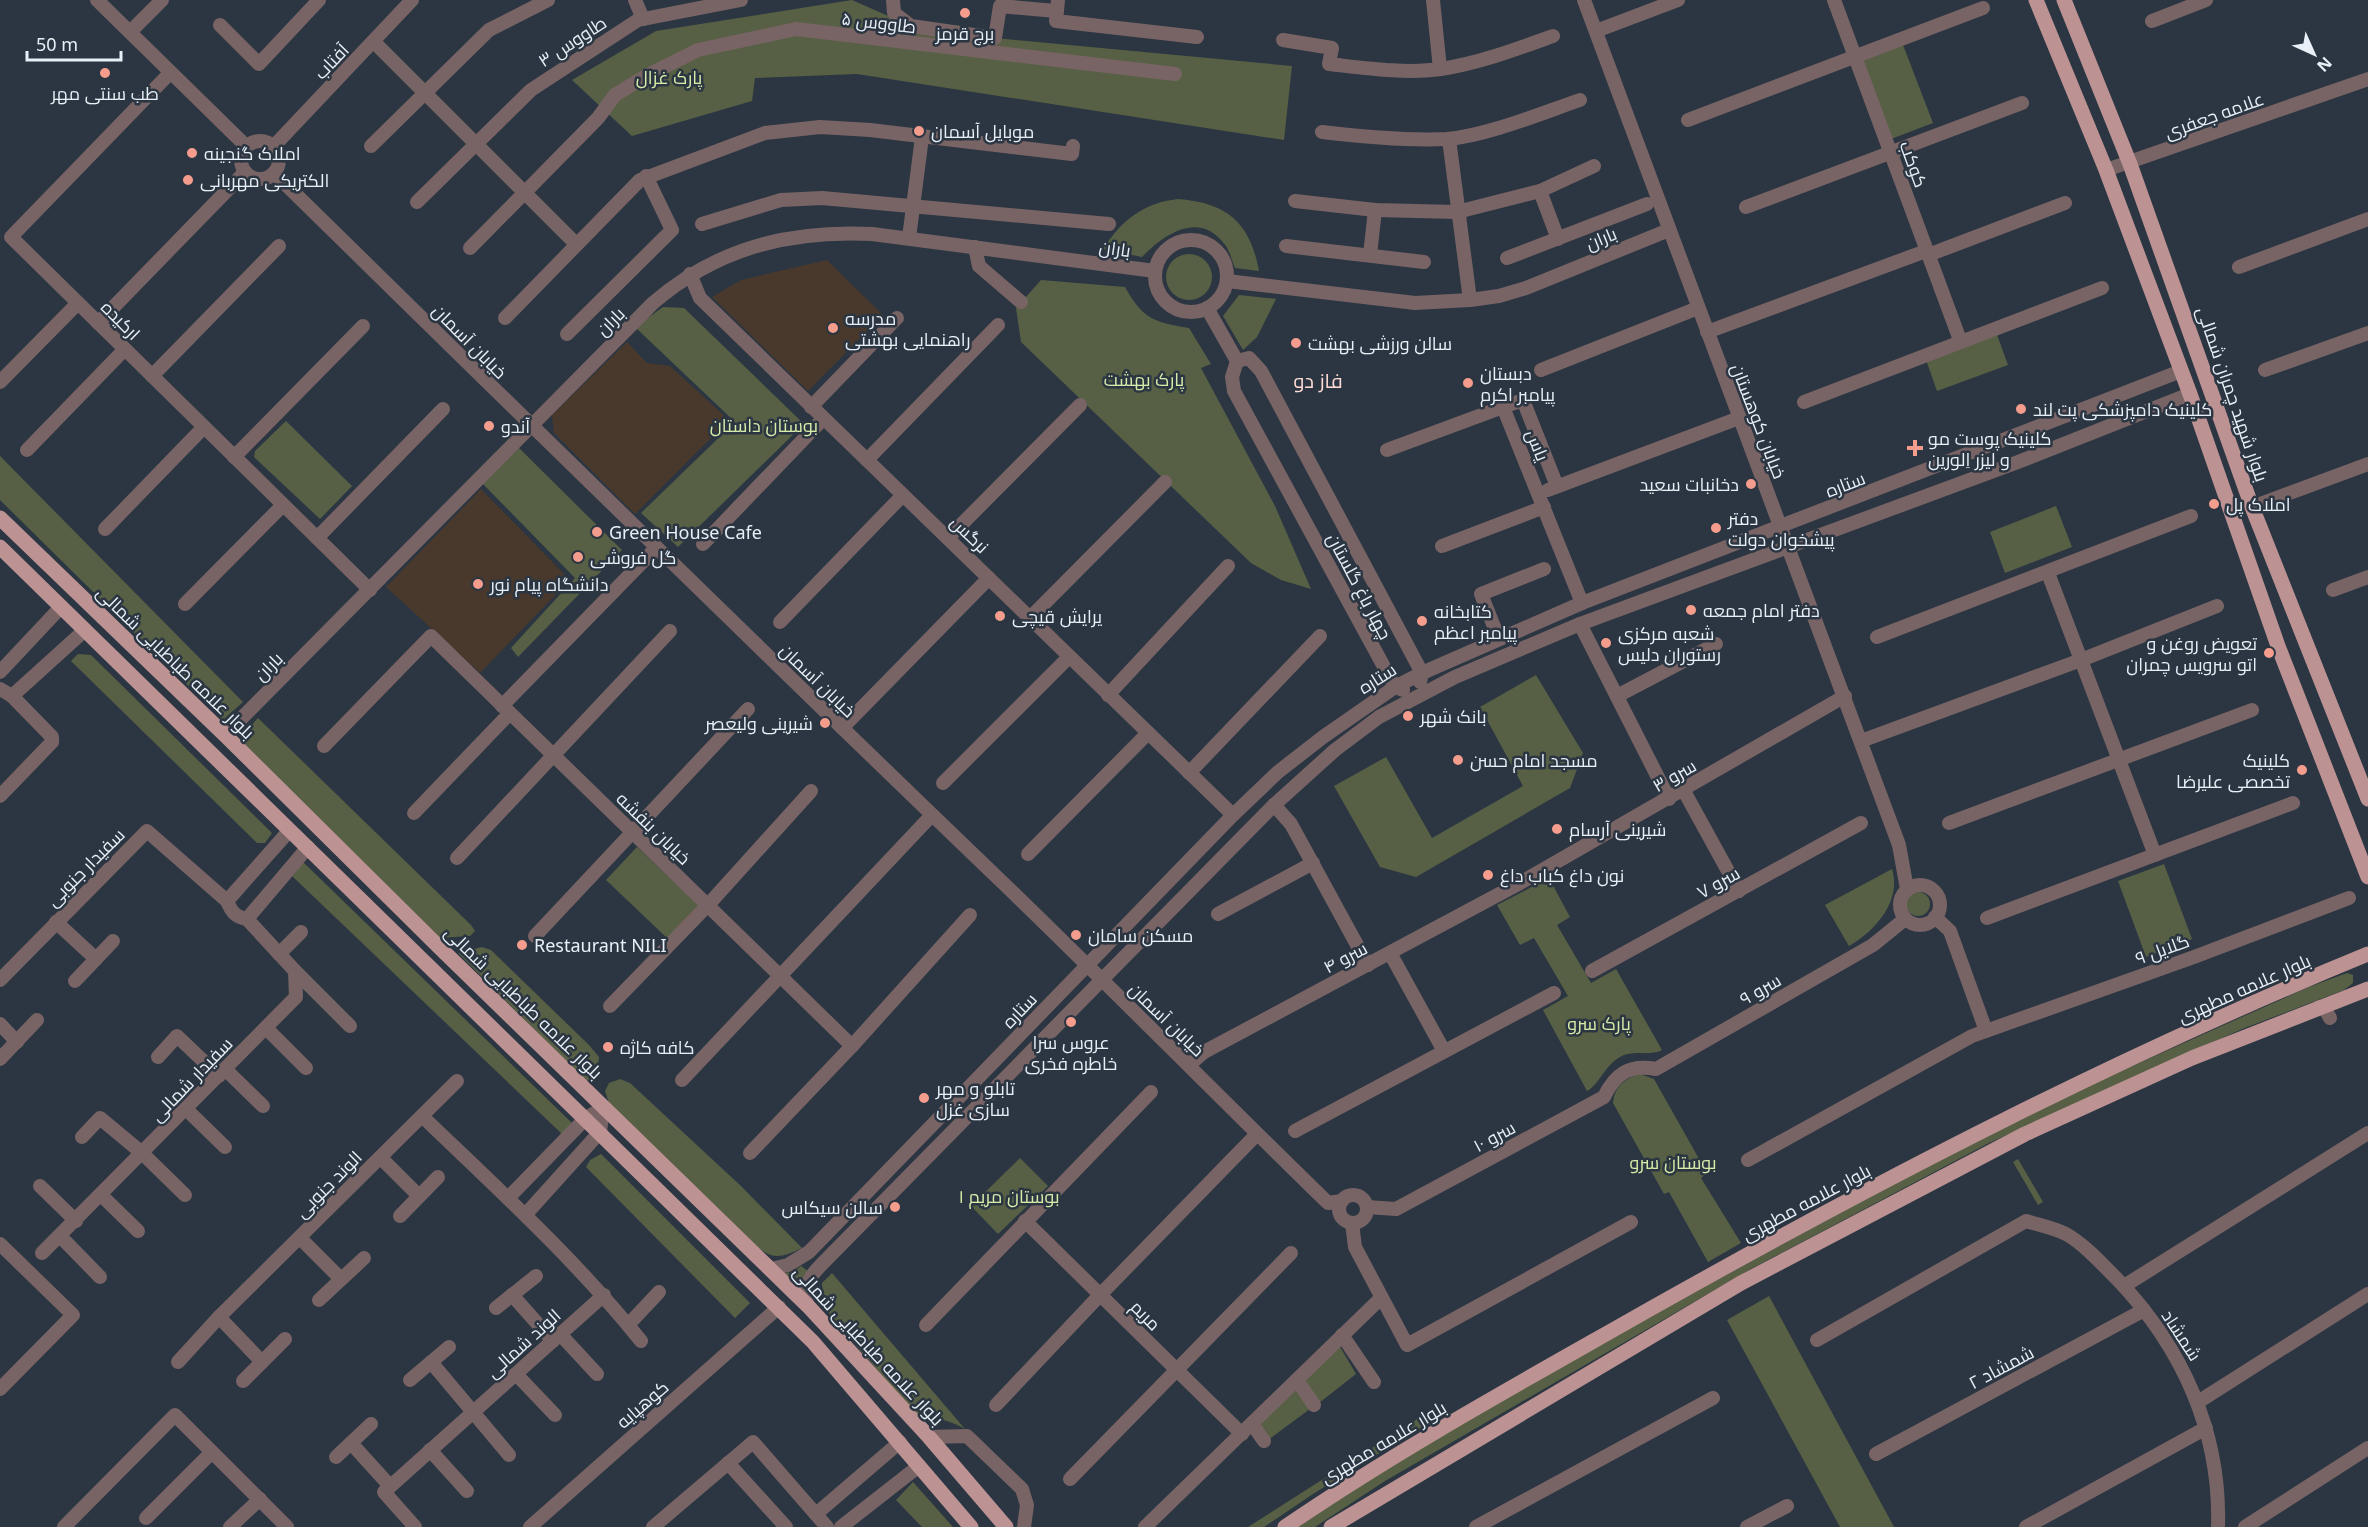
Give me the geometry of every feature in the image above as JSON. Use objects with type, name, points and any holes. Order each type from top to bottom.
[{"type":"main road","points":[[2036,0],[2106,171],[2190,394],[2278,646],[2368,877]]},
{"type":"main road","name":"بلوار شهید چمران شمالی","points":[[2064,0],[2130,164],[2252,507],[2368,799]]},
{"type":"main road","name":"بلوار علامه طباطبایی شمالی","points":[[0,518],[808,1306],[929,1437],[1006,1527]]},
{"type":"main road","points":[[0,547],[779,1307],[813,1342],[972,1527]]},
{"type":"main road","name":"بلوار علامه مطهری","points":[[1285,1527],[1331,1496],[1491,1399],[1731,1264],[2018,1111],[2368,954]]},
{"type":"main road","points":[[1331,1527],[1489,1431],[1771,1268],[2025,1134],[2192,1058],[2368,989]]},
{"type":"street","points":[[97,0],[246,146]]},
{"type":"street","points":[[130,32],[162,0]]},
{"type":"street","points":[[220,25],[259,64],[319,0]]},
{"type":"street","name":"آفتاب","points":[[274,146],[412,0]]},
{"type":"street","points":[[371,146],[489,30],[548,0]]},
{"type":"street","points":[[635,0],[643,19]]},
{"type":"street","name":"طاووس ۳","points":[[417,202],[531,90],[643,19],[741,0]]},
{"type":"street","points":[[893,0],[894,13],[911,26],[995,38],[1000,6],[1056,11],[1057,7]]},
{"type":"street","points":[[1433,0],[1440,69]]},
{"type":"street","name":"خیابان کوهستان","points":[[1584,0],[1780,528],[1845,696],[1899,846],[1907,890]]},
{"type":"street","points":[[1596,31],[1678,0]]},
{"type":"street","name":"کوکب","points":[[1834,0],[1960,340]]},
{"type":"street","points":[[2152,21],[2206,0]]},
{"type":"street","points":[[1057,7],[1056,21],[1197,36]]},
{"type":"street","points":[[1688,120],[1983,8]]},
{"type":"street","name":"طاووس ۵","points":[[470,248],[598,118],[615,95],[646,76],[698,50],[796,29],[1175,74]]},
{"type":"street","points":[[1284,40],[1332,48],[1329,64],[1374,69],[1440,69],[1492,58],[1553,36]]},
{"type":"street","points":[[374,42],[576,244]]},
{"type":"street","name":"ارکیده","points":[[171,73],[11,237],[370,590]]},
{"type":"street","name":"علامه جعفری","points":[[2106,171],[2368,80]]},
{"type":"street","points":[[1322,132],[1377,139],[1449,139],[1512,124],[1581,100]]},
{"type":"street","points":[[1746,207],[2022,103]]},
{"type":"street","points":[[505,318],[646,176],[765,133],[820,127],[870,130],[1072,154],[1073,146]]},
{"type":"street","points":[[909,238],[922,137]]},
{"type":"street","points":[[1449,139],[1470,300]]},
{"type":"street","points":[[255,141],[266,142],[274,146],[279,156],[274,173],[262,179],[253,178],[245,172],[241,164],[241,155],[246,146],[255,141]]},
{"type":"street","points":[[1295,201],[1375,210],[1457,212],[1540,190],[1594,166]]},
{"type":"street","points":[[98,323],[245,172]]},
{"type":"street","name":"خیابان آسمان","points":[[274,173],[1328,1203],[1342,1201]]},
{"type":"street","points":[[567,334],[672,230],[646,176]]},
{"type":"street","points":[[1540,190],[1558,239]]},
{"type":"street","points":[[702,224],[781,200],[822,198],[1109,224]]},
{"type":"street","points":[[1707,332],[2065,203]]},
{"type":"street","points":[[1507,258],[1647,204]]},
{"type":"street","points":[[1370,255],[1375,210]]},
{"type":"street","points":[[2238,267],[2368,219]]},
{"type":"street","name":"باران","points":[[1227,281],[1415,303],[1470,300],[1499,296],[1526,288],[1669,230]]},
{"type":"street","name":"باران","points":[[225,735],[653,303],[690,274],[753,246],[790,237],[831,232],[909,238],[1155,271]]},
{"type":"street","points":[[1186,240],[1198,241],[1220,254],[1225,265],[1227,281],[1222,294],[1207,308],[1188,312],[1175,309],[1163,299],[1156,286],[1155,271],[1164,252],[1174,244],[1186,240]]},
{"type":"street","points":[[152,376],[279,246]]},
{"type":"street","points":[[1286,246],[1424,262]]},
{"type":"street","points":[[975,247],[979,266],[1021,302]]},
{"type":"street","name":"نرگس","points":[[690,274],[700,298],[1233,815]]},
{"type":"street","points":[[1804,402],[1960,340],[2102,288]]},
{"type":"street","points":[[0,382],[78,303]]},
{"type":"street","points":[[1207,308],[1243,360]]},
{"type":"street","points":[[1541,370],[1698,308]]},
{"type":"street","points":[[811,407],[897,318]]},
{"type":"street","points":[[867,460],[998,325]]},
{"type":"street","points":[[234,457],[363,326]]},
{"type":"street","points":[[2265,370],[2368,333]]},
{"type":"street","points":[[27,450],[125,349]]},
{"type":"street","name":"چهار باغ گلستان","points":[[1395,687],[1234,391],[1232,377],[1243,360],[1261,371],[1422,673]]},
{"type":"street","name":"ستاره","points":[[764,1263],[771,1269],[780,1268],[809,1252],[1233,815],[1278,772],[1323,736],[1395,687],[1582,603],[2181,371]]},
{"type":"street","name":"ستاره","points":[[808,1306],[804,1296],[808,1283],[821,1265],[1274,805],[1335,750],[1379,717],[1455,677],[1580,624],[2018,462],[2190,394]]},
{"type":"street","name":"یاس","points":[[1557,486],[1523,400],[1503,407],[1582,603]]},
{"type":"street","points":[[948,538],[1080,405]]},
{"type":"street","points":[[1387,450],[1503,407]]},
{"type":"street","points":[[317,538],[442,409]]},
{"type":"street","points":[[1538,494],[1739,417]]},
{"type":"street","points":[[703,544],[823,419]]},
{"type":"street","points":[[105,529],[204,427]]},
{"type":"street","points":[[2252,507],[2368,464]]},
{"type":"street","points":[[1030,618],[1165,482]]},
{"type":"street","points":[[780,622],[903,495]]},
{"type":"street","points":[[185,604],[283,505]]},
{"type":"street","points":[[1442,546],[1544,507]]},
{"type":"street","points":[[1877,637],[2191,516]]},
{"type":"street","points":[[414,813],[656,548]]},
{"type":"street","points":[[1108,695],[1228,566]]},
{"type":"street","points":[[1499,639],[1481,594],[1544,569]]},
{"type":"street","points":[[2048,573],[2155,855]]},
{"type":"street","points":[[2333,590],[2368,577]]},
{"type":"street","points":[[842,728],[989,578]]},
{"type":"street","points":[[1861,741],[2081,660],[2217,606]]},
{"type":"street","points":[[0,672],[61,607]]},
{"type":"street","points":[[1580,624],[1669,799]]},
{"type":"street","points":[[0,796],[52,742],[52,736],[6,693],[85,630]]},
{"type":"street","points":[[457,858],[670,631]]},
{"type":"street","name":"خیابان بنفشه","points":[[324,746],[431,636],[852,1046]]},
{"type":"street","points":[[1190,773],[1320,636]]},
{"type":"street","points":[[1617,696],[1716,644]]},
{"type":"street","points":[[943,783],[1069,657]]},
{"type":"street","points":[[1395,687],[1418,696],[1422,673]]},
{"type":"street","name":"سرو ۳","points":[[1520,883],[1684,791],[1845,696]]},
{"type":"street","points":[[535,936],[634,833],[747,709]]},
{"type":"street","points":[[1949,823],[2252,710]]},
{"type":"street","points":[[1028,854],[1148,733]]},
{"type":"street","points":[[610,1005],[708,905],[811,791]]},
{"type":"street","points":[[1684,791],[1739,891]]},
{"type":"street","points":[[1987,918],[2293,803]]},
{"type":"street","points":[[1274,805],[1291,824],[1368,965]]},
{"type":"street","points":[[682,1080],[931,816]]},
{"type":"street","name":"سرو ۷","points":[[1592,971],[1861,823]]},
{"type":"street","name":"سفیدار جنوبی","points":[[0,980],[147,831],[227,901]]},
{"type":"street","points":[[290,831],[227,901],[231,911],[239,918],[247,919],[350,1026]]},
{"type":"street","points":[[247,919],[308,847]]},
{"type":"street","points":[[1218,914],[1313,863]]},
{"type":"street","name":"سرو ۴","points":[[1189,1065],[1204,1052],[1520,883]]},
{"type":"street","points":[[1925,886],[1936,893],[1939,905],[1935,917],[1924,924],[1917,925],[1905,919],[1900,900],[1907,890],[1925,886]]},
{"type":"street","name":"گلایل ۹","points":[[1748,1160],[1972,1036],[2194,957],[2349,898]]},
{"type":"street","points":[[750,1153],[852,1046],[970,915]]},
{"type":"street","points":[[1935,917],[1950,932],[1986,1031]]},
{"type":"street","name":"سرو ۹","points":[[1625,1070],[1642,1066],[1656,1069],[1873,945],[1905,919]]},
{"type":"street","points":[[56,922],[96,959]]},
{"type":"street","points":[[279,954],[301,932]]},
{"type":"street","points":[[75,981],[113,941]]},
{"type":"street","points":[[1390,953],[1444,1051]]},
{"type":"street","name":"سفیدار شمالی","points":[[42,1253],[296,997],[295,971]]},
{"type":"street","points":[[1295,1131],[1554,993]]},
{"type":"street","points":[[2319,1007],[2325,1009],[2330,1018]]},
{"type":"street","points":[[0,1059],[37,1020]]},
{"type":"street","points":[[0,1024],[17,1042]]},
{"type":"street","points":[[266,1028],[306,1068]]},
{"type":"street","points":[[158,1057],[177,1036],[263,1106]]},
{"type":"street","name":"سرو ۱۰","points":[[1367,1207],[1396,1209],[1604,1097],[1612,1080],[1625,1070]]},
{"type":"street","name":"الوند جنوبی","points":[[178,1362],[219,1317],[458,1081]]},
{"type":"street","points":[[926,1325],[1151,1092]]},
{"type":"street","points":[[508,1198],[586,1118],[603,1108]]},
{"type":"street","points":[[526,1214],[600,1132],[603,1108]]},
{"type":"street","points":[[186,1109],[225,1148]]},
{"type":"street","points":[[423,1117],[526,1214],[604,1295],[641,1341]]},
{"type":"street","points":[[82,1137],[100,1118],[142,1153],[185,1195]]},
{"type":"street","points":[[2124,1286],[2368,1133]]},
{"type":"street","points":[[996,1405],[1257,1134]]},
{"type":"street","points":[[381,1158],[419,1196]]},
{"type":"street","points":[[400,1216],[438,1176]]},
{"type":"street","points":[[40,1186],[76,1221]]},
{"type":"street","points":[[101,1195],[138,1231]]},
{"type":"street","points":[[1352,1223],[1363,1219],[1367,1207],[1362,1199],[1354,1195],[1342,1201],[1340,1215],[1352,1223],[1355,1247],[1407,1345],[1631,1222]]},
{"type":"street","name":"مریم","points":[[1024,1221],[1242,1434]]},
{"type":"street","name":"شمشاد","points":[[1816,1340],[2026,1221],[2066,1234],[2124,1286],[2144,1310],[2181,1364],[2198,1402],[2213,1452],[2218,1527]]},
{"type":"street","points":[[60,1236],[100,1277]]},
{"type":"street","points":[[300,1238],[341,1280]]},
{"type":"street","points":[[0,1244],[73,1315],[0,1389]]},
{"type":"street","points":[[809,1252],[809,1261],[813,1265],[821,1265]]},
{"type":"street","points":[[1070,1479],[1175,1369],[1291,1253]]},
{"type":"street","points":[[319,1299],[364,1258]]},
{"type":"street","points":[[496,1308],[536,1276]]},
{"type":"street","points":[[628,1325],[658,1292]]},
{"type":"street","points":[[2198,1402],[2368,1294]]},
{"type":"street","points":[[512,1295],[597,1374]]},
{"type":"street","name":"الوند شمالی","points":[[387,1489],[604,1295]]},
{"type":"street","points":[[1145,1527],[1381,1298]]},
{"type":"street","name":"کوهپایه","points":[[530,1527],[779,1307]]},
{"type":"street","name":"شمشاد ۲","points":[[1876,1455],[2144,1310]]},
{"type":"street","points":[[219,1317],[262,1362]]},
{"type":"street","points":[[1342,1335],[1374,1382]]},
{"type":"street","points":[[243,1381],[285,1340]]},
{"type":"street","points":[[410,1380],[449,1347]]},
{"type":"street","points":[[431,1362],[509,1455]]},
{"type":"street","points":[[516,1374],[555,1416]]},
{"type":"street","points":[[1297,1380],[1314,1405]]},
{"type":"street","points":[[1476,1527],[1493,1522],[1713,1398]]},
{"type":"street","points":[[64,1527],[175,1414],[287,1527]]},
{"type":"street","points":[[336,1457],[371,1424]]},
{"type":"street","points":[[1252,1424],[1264,1442]]},
{"type":"street","points":[[2026,1527],[2206,1428]]},
{"type":"street","points":[[929,1437],[967,1436],[1022,1489],[1027,1505],[1024,1527]]},
{"type":"street","points":[[662,1524],[753,1442],[827,1527]]},
{"type":"street","points":[[816,1514],[900,1442]]},
{"type":"street","points":[[351,1443],[415,1527]]},
{"type":"street","points":[[2244,1527],[2368,1448]]},
{"type":"street","points":[[430,1450],[467,1491]]},
{"type":"street","points":[[146,1518],[212,1452]]},
{"type":"street","points":[[728,1463],[786,1527]]},
{"type":"street","points":[[841,1527],[919,1466]]},
{"type":"street","points":[[230,1527],[260,1499]]},
{"type":"street","points":[[1747,1527],[1786,1506]]},
{"type":"shaded area","points":[[827,260],[883,315],[808,391],[712,297],[741,280]]},
{"type":"shaded area","points":[[627,342],[647,363],[670,366],[729,420],[635,514],[554,433],[552,415]]},
{"type":"shaded area","name":"دانشگاه پیام نور","points":[[481,489],[570,580],[480,673],[386,587]]},
{"type":"green space","name":"پارک غزال","points":[[852,0],[911,26],[995,38],[1292,66],[1284,140],[857,74],[755,78],[752,101],[632,136],[572,80],[656,31]]},
{"type":"green space","points":[[1903,45],[1933,123],[1891,139],[1861,61]]},
{"type":"green space","points":[[1178,199],[1210,205],[1234,218],[1249,240],[1259,271],[1235,268],[1226,246],[1216,235],[1205,229],[1194,227],[1171,234],[1142,257],[1103,249],[1126,221],[1134,215],[1154,204]]},
{"type":"green space","points":[[1189,254],[1205,261],[1212,277],[1205,293],[1189,300],[1173,293],[1166,277],[1173,261]]},
{"type":"green space","name":"پارک بهشت","points":[[1041,280],[1125,287],[1131,298],[1150,317],[1166,324],[1189,328],[1211,364],[1201,368],[1275,506],[1311,589],[1281,580],[1251,563],[1021,342],[1016,308]]},
{"type":"green space","points":[[1239,295],[1276,299],[1257,337],[1243,350],[1223,316]]},
{"type":"green space","name":"بوستان داستان","points":[[663,307],[684,308],[804,424],[678,547],[641,513],[735,422],[635,327]]},
{"type":"green space","points":[[1996,332],[2008,365],[1937,391],[1925,357]]},
{"type":"green space","points":[[286,421],[352,486],[320,519],[254,457],[255,451]]},
{"type":"green space","points":[[519,448],[622,550],[518,657],[511,648],[575,578],[482,483]]},
{"type":"green space","points":[[0,456],[243,702],[223,720],[0,500]]},
{"type":"green space","points":[[2056,506],[2072,547],[2005,573],[1990,532]]},
{"type":"green space","points":[[78,654],[91,655],[272,833],[265,843],[257,843],[71,661]]},
{"type":"green space","points":[[1536,675],[1583,753],[1570,788],[1416,877],[1380,867],[1334,786],[1386,757],[1432,838],[1523,786],[1480,707]]},
{"type":"green space","points":[[258,718],[471,925],[475,931],[470,936],[438,938],[246,750],[242,741],[245,732]]},
{"type":"green space","points":[[637,847],[699,906],[668,939],[606,880]]},
{"type":"green space","points":[[303,862],[572,1123],[562,1134],[292,876]]},
{"type":"green space","points":[[2164,864],[2192,939],[2146,957],[2118,881]]},
{"type":"green space","points":[[1892,869],[1893,892],[1884,914],[1868,932],[1849,946],[1825,905]]},
{"type":"green space","name":"پارک سرو","points":[[1549,878],[1570,917],[1557,925],[1591,983],[1616,969],[1662,1050],[1620,1057],[1587,1091],[1543,1010],[1568,996],[1534,938],[1520,945],[1497,905]]},
{"type":"green space","points":[[1913,892],[1923,892],[1930,899],[1930,909],[1923,916],[1913,916],[1906,909],[1906,899]]},
{"type":"green space","points":[[482,947],[491,950],[589,1045],[599,1057],[597,1076],[588,1081],[581,1076],[458,953]]},
{"type":"green space","points":[[2347,973],[2353,975],[2353,983],[2344,990],[2242,1029],[1987,1144],[1749,1270],[1385,1481],[1315,1527],[1295,1527],[1338,1497],[1594,1347],[2005,1123],[2309,987]]},
{"type":"green space","name":"بوستان سرو","points":[[1640,1074],[1654,1079],[1707,1173],[1701,1178],[1741,1243],[1708,1262],[1669,1192],[1664,1194],[1613,1103],[1621,1084]]},
{"type":"green space","points":[[620,1079],[630,1083],[741,1186],[802,1248],[774,1256],[750,1241],[609,1103],[605,1091],[609,1083]]},
{"type":"green space","points":[[601,1154],[750,1303],[735,1318],[586,1167],[590,1160]]},
{"type":"green space","name":"بوستان مریم ۱","points":[[1020,1158],[1048,1186],[998,1234],[971,1206]]},
{"type":"green space","points":[[2018,1159],[2043,1202],[2038,1205],[2013,1162]]},
{"type":"green space","points":[[801,1266],[808,1271],[799,1282],[799,1290],[783,1273],[793,1272]]},
{"type":"green space","points":[[832,1273],[965,1429],[943,1420],[920,1420],[830,1315],[823,1300],[822,1283]]},
{"type":"green space","points":[[1769,1296],[1894,1527],[1840,1527],[1727,1320]]},
{"type":"green space","points":[[1339,1345],[1356,1374],[1319,1403],[1304,1378]]},
{"type":"green space","points":[[1296,1386],[1310,1409],[1268,1440],[1258,1423]]},
{"type":"green space","points":[[1433,1409],[1438,1417],[1264,1527],[1248,1527]]},
{"type":"green space","points":[[913,1482],[953,1527],[922,1527],[896,1500]]},
{"type":"place","name":"برج قرمز","points":[[965,13]]},
{"type":"place","name":"طب سنتی مهر","points":[[105,73]]},
{"type":"place","name":"موبایل آسمان","points":[[919,131]]},
{"type":"place","name":"املاک گنجینه","points":[[192,153]]},
{"type":"place","name":"الکتریکی مهربانی","points":[[188,180]]},
{"type":"place","name":"مدرسه راهنمایی بهشتی","points":[[833,328]]},
{"type":"place","name":"سالن ورزشی بهشت","points":[[1296,343]]},
{"type":"place","name":"دبستان پیامبر اکرم","points":[[1468,383]]},
{"type":"place","name":"کلینیک دامپزشکی پت لند","points":[[2021,409]]},
{"type":"place","name":"آندو","points":[[489,426]]},
{"type":"place","name":"کلینیک پوست مو و لیزر اِلورین","points":[[1915,448]]},
{"type":"place","name":"دخانبات سعید","points":[[1751,484]]},
{"type":"place","name":"املاک پل","points":[[2214,504]]},
{"type":"place","name":"دفتر پیشخوان دولت","points":[[1716,528]]},
{"type":"place","name":"Green House Cafe","points":[[597,532]]},
{"type":"place","name":"گل فروشی","points":[[578,557]]},
{"type":"place","name":"دانشگاه پیام نور","points":[[478,584]]},
{"type":"place","name":"دفتر امام جمعه","points":[[1691,610]]},
{"type":"place","name":"یرایش قیچی","points":[[1000,616]]},
{"type":"place","name":"کتابخانه پیامبر اعظم","points":[[1422,621]]},
{"type":"place","name":"شعبه مرکزی رستوران دلیس","points":[[1606,643]]},
{"type":"place","name":"تعویض روغن و اتو سرویس چمران","points":[[2269,653]]},
{"type":"place","name":"بانک شهر","points":[[1408,716]]},
{"type":"place","name":"شیرینی ولیعصر","points":[[825,723]]},
{"type":"place","name":"مسجد امام حسن","points":[[1458,760]]},
{"type":"place","name":"کلینیک تخصصی علیرضا","points":[[2302,770]]},
{"type":"place","name":"شیرینی آرسام","points":[[1557,829]]},
{"type":"place","name":"نون داغ کباب داغ","points":[[1488,875]]},
{"type":"place","name":"مسکن سامان","points":[[1076,935]]},
{"type":"place","name":"Restaurant NILI","points":[[522,945]]},
{"type":"place","name":"عروس سرا خاطره فخری","points":[[1071,1022]]},
{"type":"place","name":"کافه کاژه","points":[[608,1047]]},
{"type":"place","name":"تابلو و مهر سازی غزل","points":[[924,1098]]},
{"type":"place","name":"سالن سیکاس","points":[[895,1207]]},
{"type":"district","name":"فاز دو","points":[[1318,380]]}]
